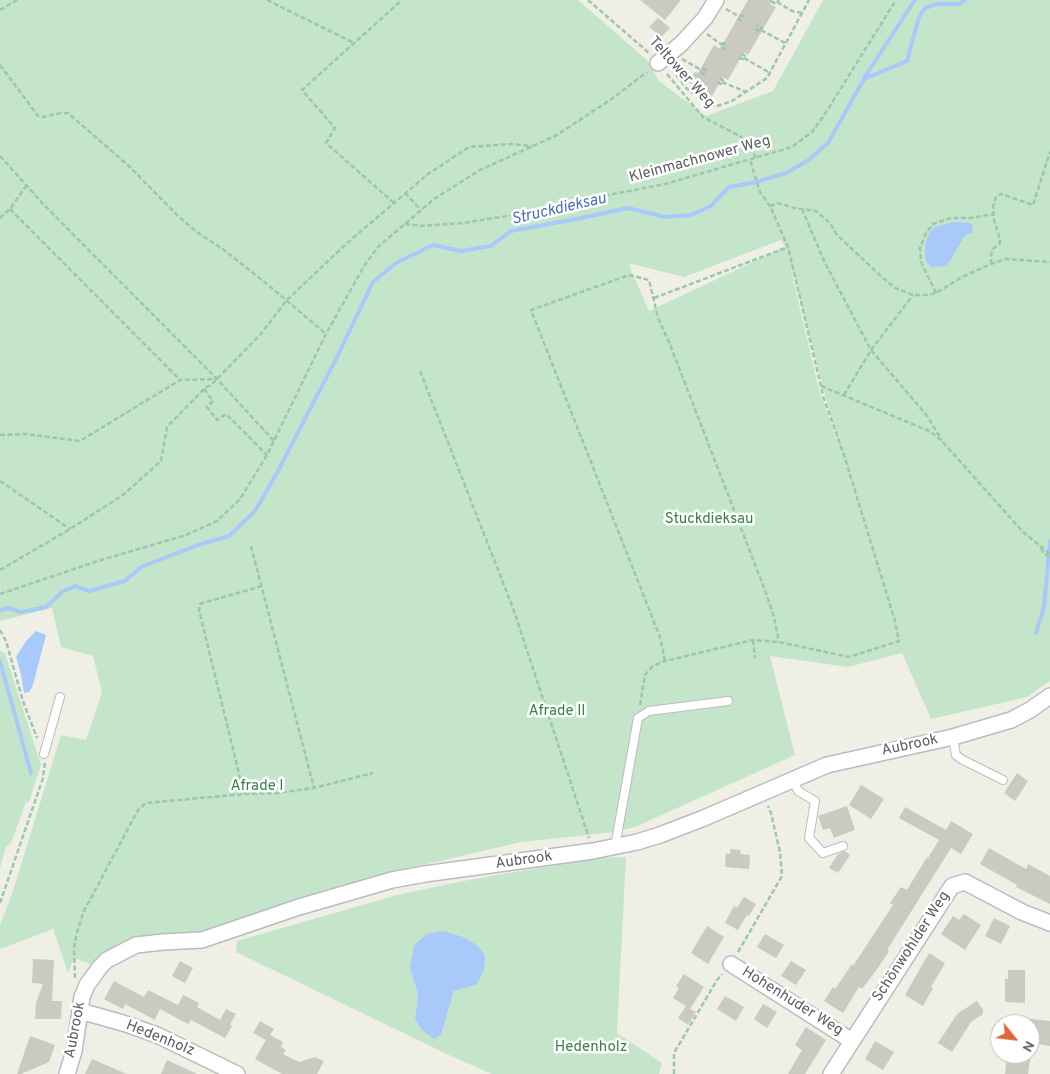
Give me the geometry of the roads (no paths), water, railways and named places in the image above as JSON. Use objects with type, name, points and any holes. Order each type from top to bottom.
[{"type":"street","points":[[658,63],[674,50],[704,18],[716,0]]},
{"type":"street","name":"Aubrook","points":[[67,1074],[74,1051],[82,997],[87,984],[107,960],[136,945],[202,940],[308,904],[392,880],[593,851],[660,835],[836,762],[953,737],[1011,720],[1050,696]]},
{"type":"street","name":"Schönwohlder Weg","points":[[831,1074],[952,886],[965,882],[1022,912],[1050,923]]},
{"type":"street","name":"Hohenhuder Weg","points":[[731,964],[852,1041]]},
{"type":"street","name":"Hedenholz","points":[[80,1011],[157,1035],[237,1074]]},
{"type":"lane","points":[[44,754],[60,697]]},
{"type":"lane","points":[[615,847],[638,718],[649,711],[728,702]]},
{"type":"lane","points":[[953,737],[956,755],[1003,780]]},
{"type":"lane","points":[[793,779],[798,791],[815,801],[810,838],[823,853],[843,846]]},
{"type":"water","points":[[953,222],[970,223],[973,226],[972,233],[965,235],[947,266],[931,267],[925,257],[925,246],[929,233],[935,227]]},
{"type":"water","points":[[36,631],[46,635],[33,685],[29,692],[24,693],[16,657],[26,641]]},
{"type":"water","points":[[443,931],[463,937],[477,945],[485,955],[484,970],[476,985],[453,991],[441,1035],[434,1039],[422,1030],[415,1019],[418,994],[410,968],[414,945],[427,934]]},
{"type":"waterway","points":[[864,78],[915,0]]},
{"type":"waterway","name":"Struckdieksau","points":[[0,610],[8,608],[21,612],[46,607],[62,592],[75,586],[89,591],[125,581],[141,567],[198,545],[229,536],[255,511],[278,471],[337,357],[373,282],[396,263],[433,245],[461,251],[491,246],[511,231],[628,208],[665,217],[691,215],[711,206],[729,187],[752,183],[786,173],[809,160],[828,143],[864,79],[907,61],[919,17],[925,8],[937,4],[959,4],[965,0]]},
{"type":"waterway","points":[[1036,633],[1044,607],[1050,541]]},
{"type":"waterway","points":[[0,661],[31,773]]},
{"type":"park label","name":"Stuckdieksau","points":[[709,520]]},
{"type":"park label","name":"Afrade II","points":[[557,712]]},
{"type":"park label","name":"Afrade I","points":[[257,787]]}]
